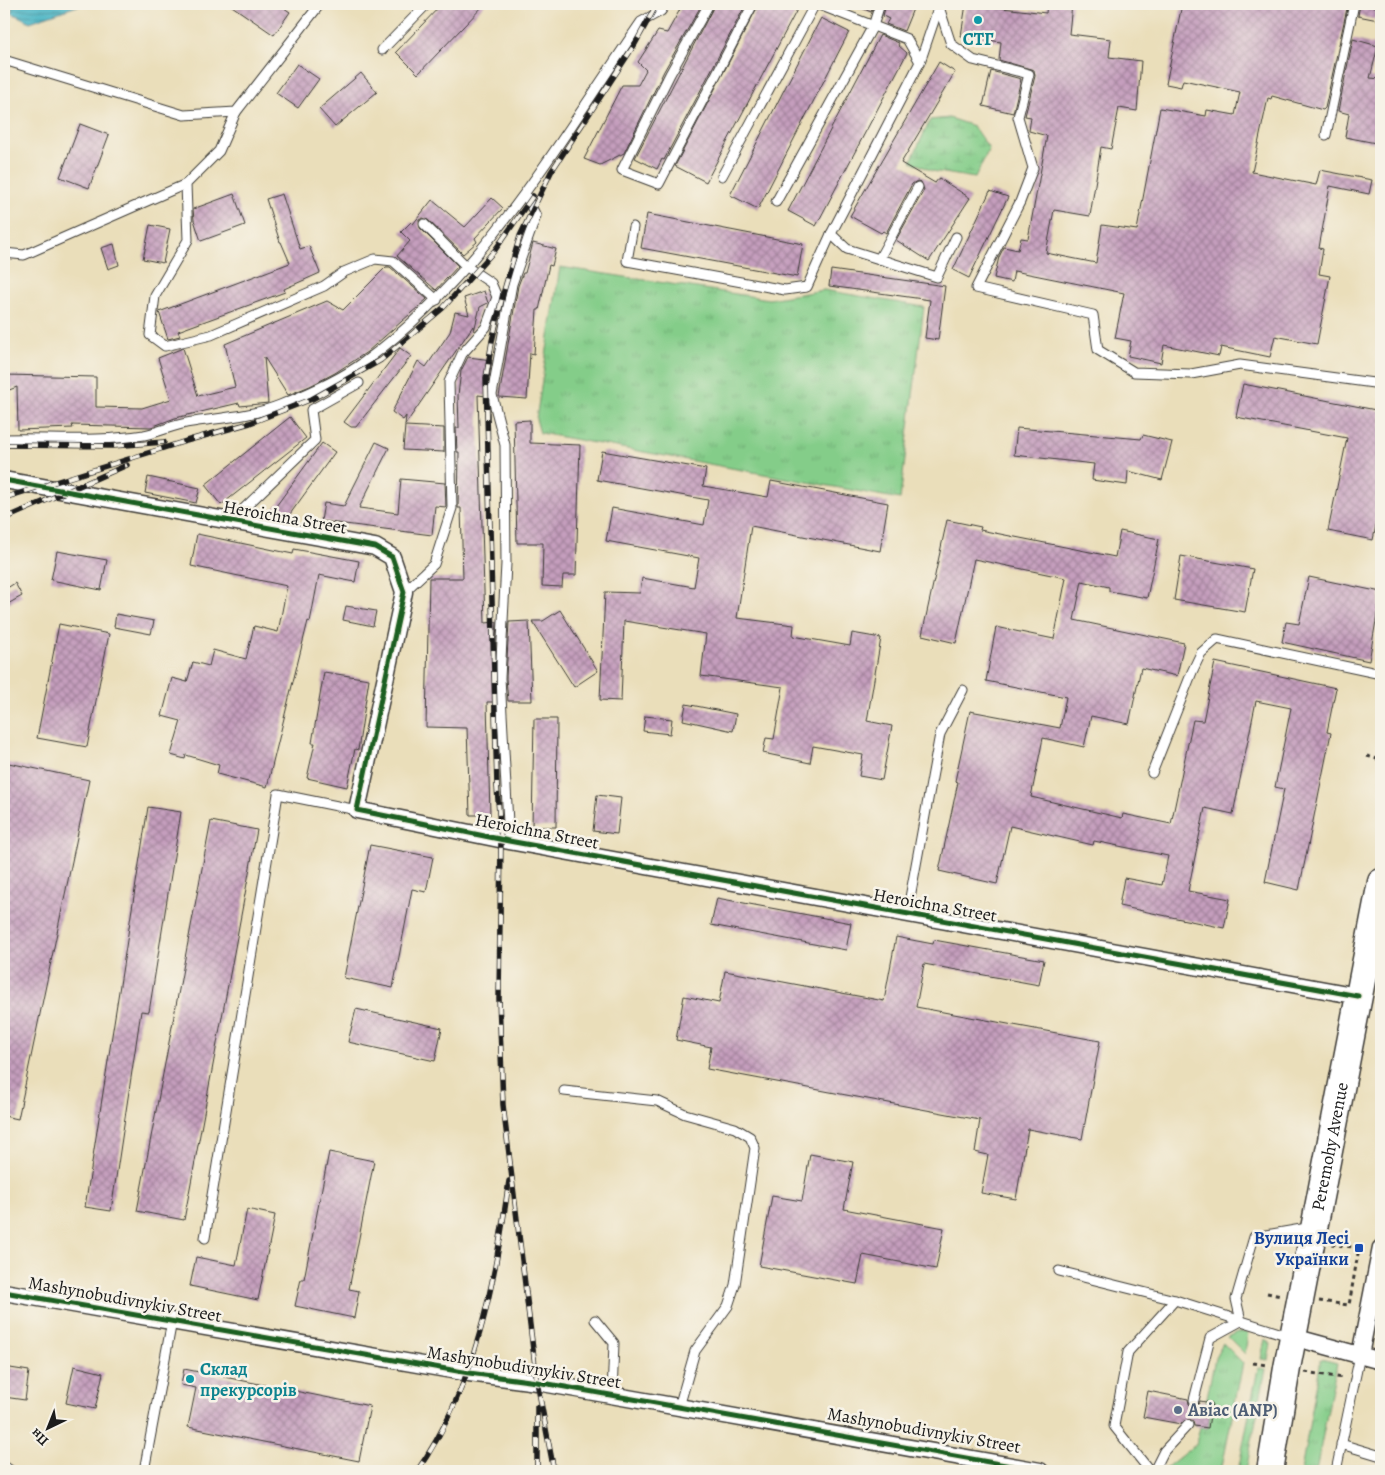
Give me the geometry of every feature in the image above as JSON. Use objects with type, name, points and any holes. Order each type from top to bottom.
[{"type":"main road","name":"Peremohy Avenue","points":[[1270,1471],[1312,1234],[1358,996],[1380,895]]},
{"type":"street","name":"Heroichna Street","points":[[4,480],[375,547],[392,557],[404,592]]},
{"type":"street","points":[[357,810],[404,592]]},
{"type":"street","name":"Heroichna Street","points":[[357,810],[509,841],[1358,996]]},
{"type":"street","points":[[1360,1355],[1381,1248]]},
{"type":"street","name":"Mashynobudivnykiv Street","points":[[4,1292],[469,1373],[537,1382],[1040,1471]]},
{"type":"street","points":[[1293,1337],[1381,1361]]},
{"type":"lane","points":[[4,252],[24,255],[186,184],[219,151],[236,112],[320,4]]},
{"type":"lane","points":[[382,50],[427,4]]},
{"type":"lane","points":[[4,441],[5,439],[145,435],[185,423],[278,406],[362,363],[437,300],[467,268],[525,194],[641,22],[661,11],[666,4]]},
{"type":"lane","points":[[709,4],[670,74],[622,170],[660,184],[753,4]]},
{"type":"lane","points":[[722,176],[816,4],[908,40],[920,62]]},
{"type":"lane","points":[[776,202],[873,26],[880,4]]},
{"type":"lane","points":[[1326,135],[1354,4]]},
{"type":"lane","points":[[633,227],[627,261],[785,290],[807,287],[831,234],[920,62],[939,6]]},
{"type":"lane","points":[[939,6],[951,44],[973,60],[1028,74],[1018,117],[1033,168],[1020,202],[976,288],[1093,315],[1098,350],[1134,372],[1191,374],[1240,365],[1381,384]]},
{"type":"lane","points":[[4,60],[184,115],[236,112]]},
{"type":"lane","points":[[186,184],[188,240],[155,296],[150,335],[165,346],[211,335],[324,286],[344,272],[375,259],[393,260],[437,300]]},
{"type":"lane","points":[[879,259],[918,187]]},
{"type":"lane","points":[[509,841],[500,678],[506,564],[505,445],[492,395],[512,284],[536,216],[525,194]]},
{"type":"lane","points":[[404,592],[434,564],[452,508],[449,382],[462,354],[486,327],[496,297],[491,283],[467,268],[424,224]]},
{"type":"lane","points":[[831,234],[847,249],[938,277],[956,237]]},
{"type":"lane","points":[[231,521],[315,440],[311,410],[359,383]]},
{"type":"lane","points":[[1152,773],[1195,666],[1202,653],[1217,640],[1381,674]]},
{"type":"lane","points":[[907,914],[940,734],[963,690]]},
{"type":"lane","points":[[206,1238],[278,794],[357,810]]},
{"type":"lane","points":[[564,1091],[657,1101],[685,1114],[735,1128],[750,1137],[755,1148],[735,1285],[728,1306],[696,1351],[679,1407]]},
{"type":"lane","points":[[1241,1321],[1236,1300],[1254,1237],[1312,1234]]},
{"type":"lane","points":[[1059,1271],[1175,1300],[1293,1337]]},
{"type":"lane","points":[[1175,1300],[1128,1352],[1114,1426],[1152,1471],[1164,1451],[1188,1425]]},
{"type":"lane","points":[[595,1320],[614,1343],[612,1395]]},
{"type":"lane","points":[[144,1471],[172,1321]]},
{"type":"lane","points":[[1194,1400],[1210,1338],[1241,1321]]},
{"type":"lane","points":[[1336,1471],[1360,1355]]},
{"type":"lane","points":[[1341,1444],[1381,1456]]},
{"type":"lane","points":[[4,1466],[11,1471]]},
{"type":"path","points":[[1367,756],[1381,760]]},
{"type":"path","points":[[1267,1293],[1349,1305],[1359,1248],[1312,1234]]},
{"type":"green space","points":[[949,118],[973,126],[989,149],[975,178],[932,171],[911,161],[930,120]]},
{"type":"green space","points":[[560,267],[769,299],[824,290],[924,307],[900,499],[540,433],[536,419]]},
{"type":"green space","points":[[1238,1332],[1248,1333],[1245,1354],[1228,1337]]},
{"type":"green space","points":[[1265,1339],[1271,1344],[1268,1360],[1261,1359]]},
{"type":"green space","points":[[1223,1343],[1243,1363],[1221,1471],[1162,1471],[1196,1444],[1200,1427],[1208,1428],[1212,1403],[1206,1402],[1215,1358]]},
{"type":"green space","points":[[1321,1359],[1337,1363],[1316,1471],[1301,1471]]},
{"type":"green space","points":[[1258,1368],[1266,1369],[1246,1471],[1238,1471]]},
{"type":"water","points":[[12,4],[83,4],[30,22],[12,13]]},
{"type":"building","points":[[229,4],[278,4],[290,12],[274,35]]},
{"type":"building","points":[[442,4],[485,4],[418,74],[396,52]]},
{"type":"building","points":[[683,4],[702,4],[664,71],[624,153],[600,165],[584,159],[622,85],[638,85],[646,70],[638,62],[658,31],[667,33]]},
{"type":"building","points":[[715,4],[746,4],[664,160],[662,159],[657,169],[635,158]]},
{"type":"building","points":[[759,4],[800,4],[706,182],[675,166]]},
{"type":"building","points":[[852,4],[874,4],[871,12]]},
{"type":"building","points":[[886,4],[915,4],[904,31],[886,24],[889,19],[883,16]]},
{"type":"building","points":[[966,4],[995,4],[994,7],[1046,13],[1047,4],[1072,4],[1069,34],[1111,39],[1109,57],[1141,61],[1137,111],[1119,108],[1111,149],[1101,147],[1090,216],[1054,210],[1046,253],[1096,263],[1102,225],[1137,230],[1160,108],[1206,116],[1207,110],[1235,115],[1240,92],[1183,80],[1181,87],[1166,84],[1182,4],[1348,4],[1325,108],[1323,110],[1272,96],[1271,99],[1268,98],[1252,172],[1316,185],[1320,170],[1372,180],[1369,194],[1330,186],[1319,248],[1323,249],[1319,274],[1330,276],[1317,344],[1275,336],[1270,357],[1221,347],[1219,356],[1164,345],[1161,363],[1128,356],[1131,341],[1115,338],[1124,293],[1014,271],[1012,282],[994,278],[999,257],[1004,247],[1018,250],[1021,238],[1028,239],[1047,136],[1029,131],[1031,117],[1025,116],[1035,76],[1034,70],[999,60],[1001,42],[961,36]]},
{"type":"building","points":[[1360,4],[1380,8],[1378,20],[1358,16]]},
{"type":"building","points":[[821,18],[849,32],[758,209],[730,195]]},
{"type":"building","points":[[880,35],[899,43],[898,45],[907,53],[816,226],[788,211]]},
{"type":"building","points":[[1353,39],[1378,46],[1370,78],[1381,79],[1381,144],[1345,137],[1349,114],[1338,111]]},
{"type":"building","points":[[939,62],[955,72],[901,163],[935,183],[939,178],[970,198],[929,261],[896,240],[924,190],[921,182],[917,181],[912,184],[886,233],[883,231],[881,233],[850,216]]},
{"type":"building","points":[[297,64],[319,79],[298,108],[276,93]]},
{"type":"building","points":[[991,71],[1021,79],[1013,113],[983,106]]},
{"type":"building","points":[[361,73],[377,92],[335,127],[319,109]]},
{"type":"building","points":[[80,124],[109,135],[89,188],[60,177]]},
{"type":"building","points":[[990,191],[1008,197],[969,278],[953,270]]},
{"type":"building","points":[[234,194],[245,225],[201,241],[194,220],[193,209]]},
{"type":"building","points":[[282,194],[300,249],[309,246],[320,273],[284,289],[285,292],[178,331],[180,336],[168,339],[159,312],[290,263],[280,242],[266,199]]},
{"type":"building","points":[[492,198],[503,208],[475,238],[477,242],[463,254],[428,220],[423,218],[419,220],[420,228],[458,266],[436,290],[397,256],[410,241],[401,232],[411,222],[413,224],[432,200],[465,227]]},
{"type":"building","points":[[647,214],[803,244],[797,277],[641,248]]},
{"type":"building","points":[[150,225],[170,229],[163,263],[143,259]]},
{"type":"building","points":[[533,243],[556,249],[552,266],[549,265],[539,310],[537,310],[534,354],[530,353],[527,399],[499,397],[518,286],[523,273],[525,273]]},
{"type":"building","points":[[114,244],[119,265],[108,269],[101,248]]},
{"type":"building","points":[[386,267],[390,267],[427,299],[367,352],[335,373],[310,386],[288,395],[264,357],[268,403],[240,406],[239,403],[175,418],[151,427],[72,425],[73,428],[18,430],[17,387],[4,392],[4,375],[96,377],[96,407],[142,408],[171,399],[158,358],[183,348],[198,396],[235,387],[225,344],[327,301],[343,310]]},
{"type":"building","points":[[831,270],[945,286],[938,340],[925,338],[930,300],[829,286]]},
{"type":"building","points":[[484,291],[488,303],[480,307],[474,331],[473,326],[405,425],[406,416],[403,420],[392,412],[418,361],[426,367],[450,332],[455,312],[469,315],[464,298]]},
{"type":"building","points":[[400,348],[411,356],[356,427],[351,427],[344,422]]},
{"type":"building","points":[[468,357],[492,360],[486,396],[478,395],[485,623],[497,622],[494,678],[495,702],[487,702],[490,815],[470,815],[467,728],[426,727],[429,578],[463,578],[461,508],[458,508],[459,452],[457,452],[456,428],[459,428],[458,395],[461,371]]},
{"type":"building","points":[[1243,384],[1381,411],[1381,501],[1373,540],[1328,531],[1347,438],[1236,417]]},
{"type":"building","points":[[290,417],[306,438],[221,505],[205,485]]},
{"type":"building","points":[[530,420],[530,443],[580,445],[576,575],[563,575],[562,587],[542,586],[543,543],[517,543],[514,421]]},
{"type":"building","points":[[405,426],[444,428],[444,452],[403,450]]},
{"type":"building","points":[[1017,428],[1141,439],[1143,435],[1172,442],[1162,480],[1128,471],[1127,485],[1092,480],[1094,464],[1014,455]]},
{"type":"building","points":[[376,442],[389,448],[359,508],[398,513],[401,479],[445,483],[446,507],[435,506],[432,535],[321,521],[324,503],[344,506]]},
{"type":"building","points":[[322,443],[335,452],[285,521],[282,520],[271,513]]},
{"type":"building","points":[[602,451],[706,469],[703,486],[768,497],[771,481],[888,503],[880,551],[751,526],[737,618],[794,625],[793,636],[850,646],[852,633],[881,638],[867,721],[892,726],[882,780],[859,776],[863,755],[813,746],[810,763],[763,753],[766,738],[774,739],[783,687],[701,676],[706,634],[624,621],[621,701],[600,700],[605,592],[640,593],[642,578],[694,587],[699,558],[606,541],[612,508],[704,525],[708,500],[597,480]]},
{"type":"building","points":[[148,477],[200,488],[196,503],[145,493]]},
{"type":"building","points":[[947,520],[981,527],[980,530],[1115,557],[1120,531],[1159,539],[1147,598],[1109,591],[1109,587],[1082,581],[1074,620],[1184,643],[1177,676],[1141,668],[1129,724],[1091,716],[1084,747],[1043,738],[1031,797],[1122,818],[1123,814],[1171,824],[1193,720],[1203,721],[1215,662],[1336,688],[1327,732],[1331,733],[1299,890],[1265,882],[1284,789],[1275,787],[1291,708],[1256,701],[1233,814],[1205,808],[1188,891],[1230,899],[1224,928],[1119,906],[1124,878],[1162,885],[1168,856],[1094,841],[1093,845],[1010,826],[997,884],[939,871],[958,782],[955,781],[970,711],[1060,728],[1066,697],[986,681],[996,627],[1054,639],[1066,578],[974,559],[956,643],[922,635]]},
{"type":"building","points":[[197,534],[293,554],[294,549],[359,561],[355,582],[319,575],[310,622],[308,621],[267,787],[217,774],[219,765],[186,755],[185,759],[171,755],[181,721],[162,716],[172,678],[187,682],[193,662],[209,666],[213,650],[246,659],[254,626],[278,632],[287,586],[191,566]]},
{"type":"building","points":[[57,551],[107,560],[101,590],[51,580]]},
{"type":"building","points":[[1181,556],[1253,569],[1245,612],[1174,600]]},
{"type":"building","points":[[1309,577],[1381,592],[1369,661],[1282,642],[1286,622],[1299,624]]},
{"type":"building","points":[[15,583],[22,596],[4,606],[4,590]]},
{"type":"building","points":[[346,606],[376,611],[373,626],[343,620]]},
{"type":"building","points":[[560,610],[598,671],[574,687],[532,621],[543,621]]},
{"type":"building","points":[[116,614],[154,621],[151,634],[114,627]]},
{"type":"building","points":[[529,621],[532,701],[508,701],[506,678],[509,622]]},
{"type":"building","points":[[59,624],[109,634],[87,747],[37,738]]},
{"type":"building","points":[[324,672],[369,679],[358,750],[355,749],[347,787],[307,778],[315,743],[312,743]]},
{"type":"building","points":[[686,704],[736,714],[733,731],[683,720]]},
{"type":"building","points":[[645,716],[672,719],[670,734],[643,731]]},
{"type":"building","points":[[534,719],[557,719],[556,827],[532,827]]},
{"type":"building","points":[[4,762],[89,780],[18,1119],[4,1116]]},
{"type":"building","points":[[597,795],[621,798],[617,834],[593,831]]},
{"type":"building","points":[[148,807],[181,812],[149,1012],[141,1011],[111,1211],[85,1207]]},
{"type":"building","points":[[211,821],[257,830],[184,1220],[137,1211]]},
{"type":"building","points":[[370,845],[433,857],[426,892],[412,889],[393,988],[344,978]]},
{"type":"building","points":[[717,898],[851,923],[846,950],[711,925]]},
{"type":"building","points":[[896,937],[933,944],[934,940],[1044,960],[1039,985],[924,964],[916,1007],[1100,1041],[1082,1139],[1028,1129],[1016,1199],[981,1193],[988,1155],[975,1152],[980,1120],[707,1069],[711,1047],[676,1040],[684,996],[719,1003],[725,971],[884,1001]]},
{"type":"building","points":[[356,1009],[442,1028],[435,1061],[348,1042]]},
{"type":"building","points":[[329,1152],[374,1161],[349,1289],[359,1291],[354,1318],[295,1306],[301,1279],[304,1279]]},
{"type":"building","points":[[810,1154],[853,1162],[844,1209],[944,1228],[936,1269],[863,1255],[857,1284],[759,1266],[772,1196],[802,1201]]},
{"type":"building","points":[[247,1209],[275,1215],[258,1300],[190,1286],[196,1257],[236,1265]]},
{"type":"building","points":[[74,1366],[103,1373],[95,1409],[66,1403]]},
{"type":"building","points":[[4,1367],[29,1371],[25,1400],[4,1397]]},
{"type":"building","points":[[184,1369],[370,1406],[359,1461],[188,1427],[196,1388],[181,1385]]},
{"type":"building","name":"Авіас (ANP)","points":[[1148,1391],[1188,1399],[1189,1404],[1193,1406],[1198,1405],[1200,1401],[1212,1403],[1208,1428],[1194,1426],[1193,1421],[1189,1419],[1181,1424],[1143,1417]]},
{"type":"railway","points":[[554,1471],[537,1382],[503,1105],[499,999],[501,839],[497,787],[486,378],[503,294],[520,236],[551,172],[635,44],[657,4]]},
{"type":"railway","points":[[4,498],[250,423],[312,399],[381,360],[443,308],[495,250],[533,196]]},
{"type":"railway","points":[[4,445],[113,446],[164,442]]},
{"type":"railway","points":[[4,519],[127,465]]},
{"type":"railway","points":[[417,1471],[438,1438],[455,1404],[469,1369],[480,1332],[497,1258],[509,1181]]},
{"type":"railway","points":[[537,1407],[537,1471]]},
{"type":"cycle path","points":[[4,480],[375,547],[392,557],[404,592],[357,810],[509,841],[1358,996]]},
{"type":"cycle path","points":[[4,1292],[469,1373],[537,1382],[1040,1471]]},
{"type":"place","name":"СТГ","points":[[978,20]]},
{"type":"place","name":"Вулиця Лесі Українки","points":[[1359,1248]]},
{"type":"place","name":"Склад прекурсорів","points":[[190,1379]]},
{"type":"place","name":"Авіас (ANP)","points":[[1178,1410]]}]
